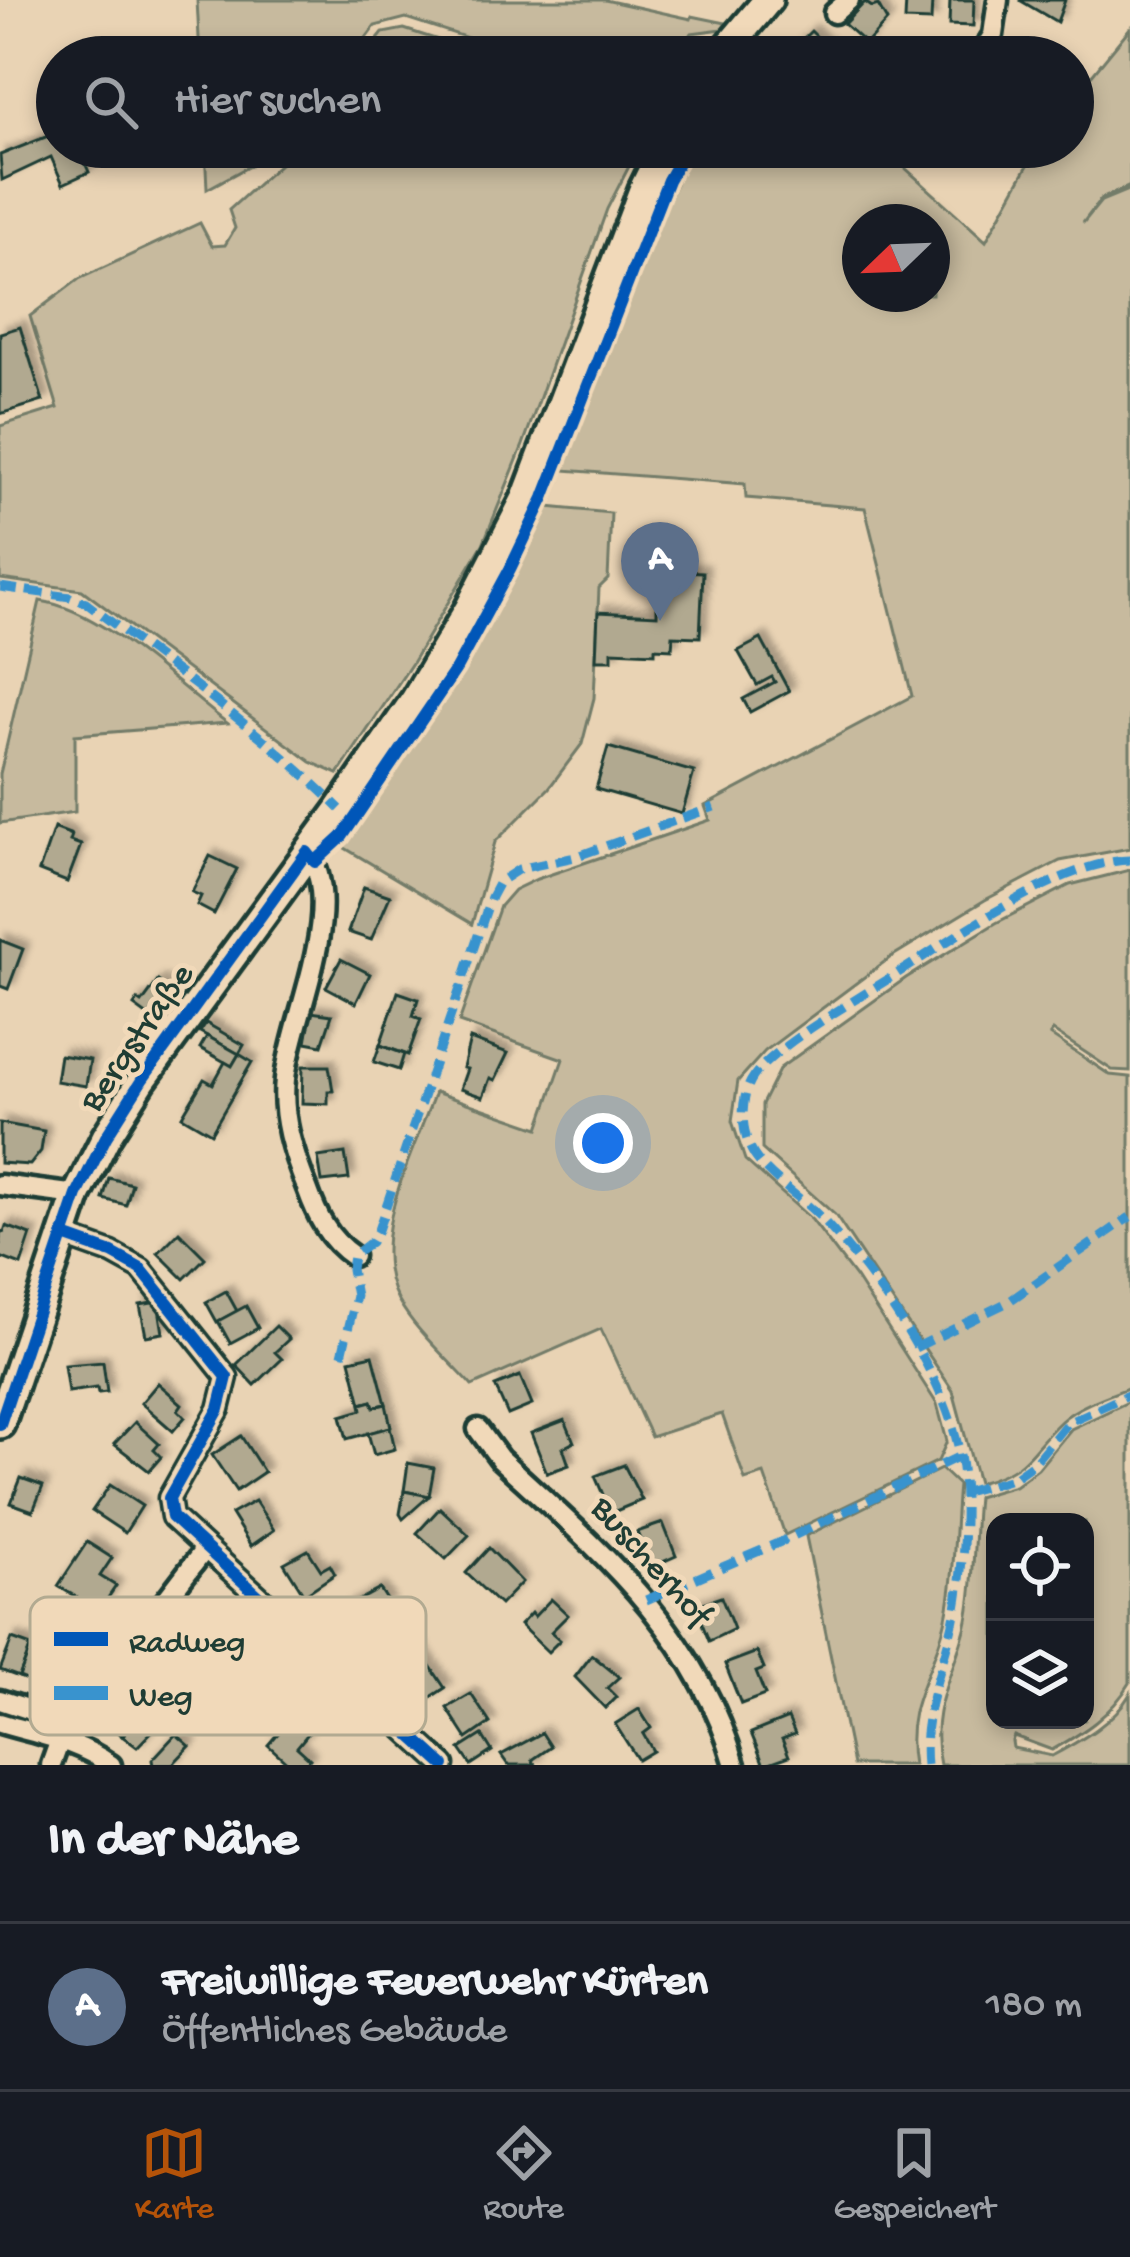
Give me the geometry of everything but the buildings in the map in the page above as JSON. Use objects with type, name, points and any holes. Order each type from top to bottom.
[{"type":"main road","points":[[738,36],[767,0]]},
{"type":"main road","name":"Bergstraße","points":[[0,1424],[77,1195],[106,1137],[142,1080],[416,700],[494,565],[526,498],[654,168]]},
{"type":"street","points":[[992,36],[998,0]]},
{"type":"street","points":[[307,852],[319,873],[319,940],[285,1078],[284,1114],[314,1207],[338,1246],[353,1256]]},
{"type":"street","points":[[0,1185],[77,1195]]},
{"type":"street","points":[[64,1236],[141,1269],[227,1377],[219,1408],[168,1505],[172,1517],[259,1597]]},
{"type":"street","name":"Buscherhof","points":[[478,1429],[500,1459],[665,1623],[705,1686],[735,1765]]},
{"type":"street","points":[[169,1597],[206,1549]]},
{"type":"street","points":[[0,1700],[30,1710]]},
{"type":"street","points":[[0,1723],[30,1730]]},
{"type":"street","points":[[52,1735],[89,1749],[111,1765]]},
{"type":"street","points":[[411,1735],[444,1765]]},
{"type":"street","points":[[51,1765],[61,1737]]},
{"type":"shaded area","points":[[197,0],[605,0],[726,23],[722,29],[690,36],[462,36],[406,18],[375,26],[368,36],[199,36]]},
{"type":"shaded area","points":[[1130,28],[1130,186],[1101,199],[1083,223],[1101,201],[1130,189],[1130,848],[1060,861],[985,900],[891,957],[765,1051],[738,1081],[732,1121],[745,1160],[812,1220],[856,1278],[937,1404],[947,1441],[938,1461],[785,1535],[764,1474],[745,1480],[722,1414],[651,1437],[601,1329],[472,1386],[398,1300],[389,1276],[390,1223],[405,1168],[435,1092],[539,1128],[563,1059],[459,1022],[500,906],[514,890],[710,820],[705,806],[912,696],[865,508],[746,498],[745,484],[563,470],[625,302],[683,168],[905,168],[945,204],[842,204],[842,312],[950,312],[950,208],[986,241],[1026,168],[1094,168],[1094,72]]},
{"type":"shaded area","points":[[404,29],[426,36],[381,36]]},
{"type":"shaded area","points":[[206,168],[246,168],[207,189]]},
{"type":"shaded area","points":[[276,168],[628,168],[607,209],[483,544],[338,774],[311,762],[82,590],[0,579],[0,426],[58,408],[30,316],[79,279],[200,223],[212,246],[225,245],[235,228],[229,210]]},
{"type":"shaded area","points":[[547,507],[611,513],[608,579],[599,588],[594,698],[582,744],[549,788],[495,842],[472,924],[340,845],[400,766],[454,683]]},
{"type":"shaded area","points":[[40,601],[63,607],[113,633],[227,723],[75,735],[75,812],[0,823],[0,774]]},
{"type":"shaded area","points":[[1130,870],[1130,1071],[1112,1070],[1053,1031],[1050,1035],[1110,1075],[1130,1077],[1130,1387],[1076,1410],[1018,1465],[978,1483],[953,1391],[835,1215],[762,1149],[762,1104],[780,1068],[906,978],[1070,885]]},
{"type":"shaded area","points":[[1130,1401],[1130,1683],[1094,1723],[1094,1513],[986,1513],[986,1729],[1086,1729],[1052,1750],[1014,1736],[1013,1748],[1052,1756],[1105,1722],[1130,1694],[1130,1765],[940,1765],[939,1711],[968,1613],[977,1497],[1015,1486],[1038,1469],[1071,1429]]},
{"type":"shaded area","points":[[941,1469],[958,1485],[953,1568],[941,1638],[912,1723],[913,1765],[853,1765],[806,1536]]},
{"type":"marked path","points":[[0,587],[86,603],[249,727],[340,809]]},
{"type":"marked path","points":[[342,1355],[356,1296],[353,1256],[378,1230],[499,882],[519,869],[575,857],[714,807]]},
{"type":"marked path","points":[[926,1765],[929,1711],[960,1584],[964,1512],[959,1450],[938,1388],[884,1296],[820,1217],[754,1155],[744,1126],[746,1094],[764,1064],[798,1037],[977,923],[1072,873],[1130,860]]},
{"type":"marked path","points":[[915,1348],[1008,1302],[1130,1217]]},
{"type":"marked path","points":[[965,1492],[1012,1479],[1033,1464],[1067,1423],[1130,1394]]},
{"type":"marked path","points":[[646,1600],[960,1456]]},
{"type":"cycle path","points":[[0,1424],[77,1195],[106,1137],[307,852],[315,862],[342,837],[456,669],[510,569],[544,498],[675,168]]},
{"type":"cycle path","points":[[64,1236],[141,1269],[227,1377],[219,1409],[169,1498],[172,1517],[260,1597]]},
{"type":"cycle path","points":[[411,1735],[444,1765]]},
{"type":"place","name":"Freiwillige Feuerwehr Kürten","points":[[660,621]]}]
